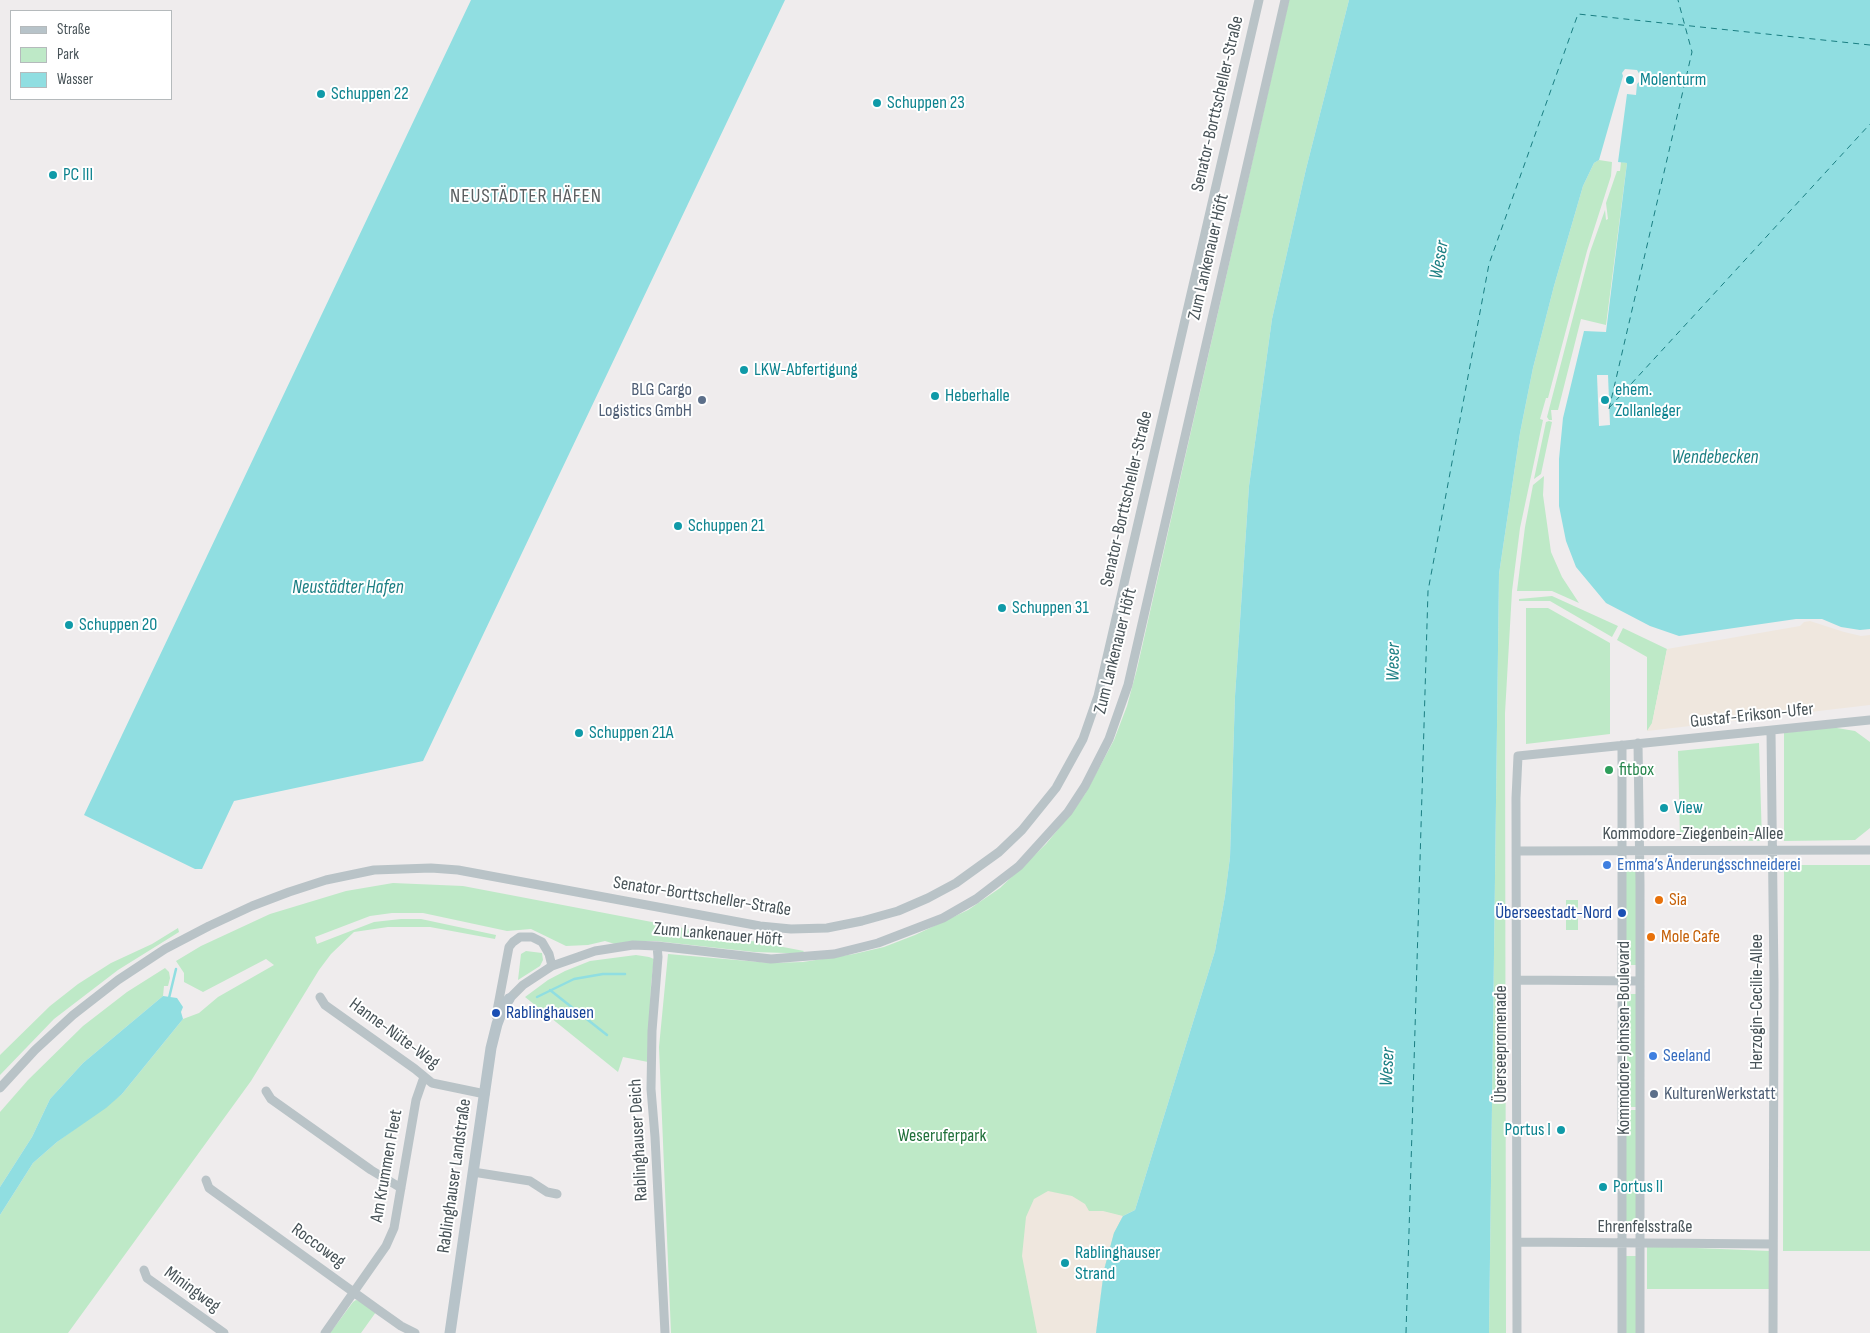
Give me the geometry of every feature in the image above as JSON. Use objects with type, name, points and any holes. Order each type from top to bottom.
[{"type":"street","name":"Senator-Borttscheller-Straße","points":[[0,1088],[35,1050],[73,1015],[118,980],[165,949],[252,906],[326,880],[374,870],[431,868],[458,870],[760,926],[828,928],[898,911],[928,898],[956,883],[999,852],[1022,830],[1056,788],[1083,738],[1098,696],[1259,0]]},
{"type":"street","name":"Zum Lankenauer Höft","points":[[509,999],[523,985],[552,966],[595,950],[633,945],[657,946],[771,959],[834,954],[878,943],[943,918],[976,899],[1018,866],[1068,812],[1085,786],[1109,739],[1128,685],[1285,0]]},
{"type":"street","name":"Gustaf-Erikson-Ufer","points":[[1518,756],[1870,720]]},
{"type":"street","name":"Herzogin-Cecilie-Allee","points":[[1771,730],[1774,982],[1773,1333]]},
{"type":"street","name":"Kommodore-Johnsen-Boulevard","points":[[1638,743],[1640,850],[1640,1333]]},
{"type":"street","name":"Kommodore-Johnsen-Boulevard","points":[[1622,745],[1622,1333]]},
{"type":"street","name":"Überseepromenade","points":[[1517,1333],[1518,756]]},
{"type":"street","name":"Kommodore-Ziegenbein-Allee","points":[[1517,851],[1870,850]]},
{"type":"street","name":"Rablinghauser Landstraße","points":[[497,1024],[496,1013],[509,947],[513,942],[520,937],[532,937],[542,942],[549,954],[552,966]]},
{"type":"street","name":"Rablinghauser Deich","points":[[657,946],[651,1089],[666,1333]]},
{"type":"street","points":[[1518,980],[1640,981]]},
{"type":"street","name":"Hanne-Nüte-Weg","points":[[320,997],[325,1005],[432,1083],[485,1094]]},
{"type":"street","name":"Rablinghauser Landstraße","points":[[450,1333],[497,1024],[503,1008],[509,999]]},
{"type":"street","name":"Am Krummen Fleet","points":[[325,1333],[386,1246],[394,1228],[416,1100],[424,1077]]},
{"type":"street","points":[[266,1091],[271,1099],[371,1170],[401,1188]]},
{"type":"street","points":[[473,1172],[530,1182],[547,1192],[557,1194]]},
{"type":"street","name":"Roccoweg","points":[[206,1180],[210,1188],[354,1293],[401,1326],[415,1333]]},
{"type":"street","name":"Ehrenfelsstraße","points":[[1518,1242],[1773,1244]]},
{"type":"street","name":"Miningweg","points":[[144,1270],[148,1278],[224,1333]]},
{"type":"green space","name":"Weseruferpark","points":[[1289,0],[1349,0],[1306,169],[1272,319],[1249,486],[1235,696],[1230,857],[1225,896],[1215,951],[1135,1210],[1123,1216],[1104,1270],[1096,1333],[671,1333],[659,1047],[668,954],[771,963],[803,962],[884,947],[915,935],[968,910],[1000,888],[1046,844],[1085,794],[1114,740],[1127,706],[1137,669]]},
{"type":"green space","points":[[1599,160],[1612,162],[1611,176],[1587,251],[1548,398],[1546,398],[1540,419],[1543,420],[1520,528],[1512,591],[1505,713],[1506,1333],[1489,1333],[1499,574],[1520,433],[1533,368],[1583,186],[1594,163]]},
{"type":"green space","points":[[1621,162],[1627,163],[1606,325],[1581,319],[1558,410],[1551,410],[1552,420],[1549,420],[1547,417],[1590,252],[1605,210],[1606,220],[1608,219],[1606,203],[1617,171],[1620,171]]},
{"type":"green space","points":[[1546,422],[1552,422],[1541,474],[1534,479]]},
{"type":"green space","points":[[1544,476],[1543,495],[1551,552],[1562,577],[1579,603],[1552,591],[1517,591],[1525,527],[1533,485]]},
{"type":"green space","points":[[1552,596],[1618,626],[1612,637],[1550,601],[1519,601],[1519,599]]},
{"type":"green space","points":[[1526,608],[1548,608],[1610,643],[1610,734],[1526,744]]},
{"type":"green space","points":[[1623,628],[1667,649],[1652,724],[1647,731],[1647,657],[1617,640]]},
{"type":"green space","points":[[1831,727],[1855,731],[1870,742],[1870,828],[1855,840],[1784,841],[1784,733]]},
{"type":"green space","points":[[1759,743],[1762,841],[1680,840],[1678,751]]},
{"type":"green space","points":[[1636,864],[1636,965],[1626,965],[1625,865]]},
{"type":"green space","points":[[1784,865],[1870,865],[1870,1251],[1783,1251]]},
{"type":"green space","points":[[393,883],[463,886],[804,951],[802,953],[754,952],[655,941],[633,941],[615,944],[605,941],[588,945],[566,946],[531,929],[507,931],[423,913],[392,913],[370,916],[315,937],[317,944],[374,922],[401,919],[421,919],[496,935],[495,939],[430,927],[388,927],[354,932],[331,954],[319,970],[251,1081],[68,1333],[0,1333],[0,1215],[33,1163],[57,1142],[122,1094],[183,1019],[199,1013],[218,997],[274,965],[266,959],[203,992],[184,982],[184,973],[176,961],[201,946],[270,914],[346,891]]},
{"type":"green space","points":[[1566,900],[1578,900],[1578,930],[1566,930]]},
{"type":"green space","points":[[178,928],[179,932],[118,970],[54,1019],[0,1075],[0,1055],[50,1006],[78,984],[111,963],[152,944]]},
{"type":"green space","points":[[526,951],[542,953],[543,960],[540,966],[518,980],[521,954]]},
{"type":"green space","points":[[636,955],[654,959],[648,1062],[623,1057],[618,1072],[525,997],[548,980],[590,961]]},
{"type":"green space","points":[[165,968],[169,972],[170,978],[168,986],[164,986],[163,996],[83,1063],[50,1099],[32,1137],[0,1187],[0,1112],[28,1080],[83,1026],[127,992]]},
{"type":"green space","points":[[1625,994],[1636,994],[1636,1107],[1625,1107]]},
{"type":"green space","points":[[1625,1110],[1636,1110],[1637,1228],[1626,1228]]},
{"type":"green space","points":[[1647,1246],[1770,1251],[1769,1289],[1647,1289]]},
{"type":"green space","points":[[1626,1256],[1637,1256],[1637,1333],[1626,1333]]},
{"type":"green space","points":[[356,1300],[361,1301],[376,1312],[361,1333],[330,1333],[353,1302]]},
{"type":"sand","points":[[1810,621],[1861,636],[1870,635],[1870,705],[1647,731],[1652,723],[1667,649],[1800,626],[1804,622]]},
{"type":"sand","name":"Rablinghauser Strand","points":[[1048,1191],[1072,1196],[1085,1204],[1089,1211],[1103,1211],[1123,1216],[1114,1233],[1104,1270],[1096,1333],[1037,1333],[1022,1256],[1026,1217],[1034,1199]]},
{"type":"water","name":"Neustädter Hafen","points":[[471,0],[785,0],[423,761],[234,801],[202,869],[195,869],[84,815]]},
{"type":"water","points":[[1349,0],[1870,0],[1870,629],[1860,630],[1841,627],[1822,619],[1796,619],[1679,636],[1650,626],[1606,603],[1576,567],[1566,541],[1559,506],[1559,459],[1563,418],[1584,331],[1606,332],[1627,163],[1618,162],[1627,94],[1636,95],[1637,84],[1641,77],[1637,70],[1625,69],[1622,73],[1623,76],[1599,160],[1594,163],[1583,186],[1533,368],[1520,433],[1499,574],[1489,1333],[1096,1333],[1104,1270],[1114,1233],[1123,1216],[1135,1210],[1215,951],[1230,857],[1235,696],[1249,486],[1272,319],[1306,169]]},
{"type":"water","points":[[163,996],[177,998],[183,1007],[181,1012],[183,1019],[122,1094],[106,1108],[57,1142],[33,1163],[0,1215],[0,1187],[32,1137],[50,1099],[83,1063]]},
{"type":"pier","points":[[1597,375],[1608,375],[1610,425],[1599,426]]},
{"type":"waterway","points":[[169,998],[176,969]]},
{"type":"waterway","points":[[537,997],[574,979],[603,974],[625,974]]},
{"type":"waterway","points":[[550,990],[607,1035]]},
{"type":"ferry route","points":[[1609,409],[1692,52],[1678,0]]},
{"type":"ferry route","points":[[1406,1333],[1428,591],[1489,264],[1578,14],[1870,45]]},
{"type":"ferry route","points":[[1609,408],[1870,124]]},
{"type":"place","name":"Molenturm","points":[[1630,80]]},
{"type":"place","name":"Schuppen 22","points":[[321,94]]},
{"type":"place","name":"Schuppen 23","points":[[877,103]]},
{"type":"place","name":"PC III","points":[[53,175]]},
{"type":"place","name":"LKW-Abfertigung","points":[[744,370]]},
{"type":"place","name":"Heberhalle","points":[[935,396]]},
{"type":"place","name":"BLG Cargo Logistics GmbH","points":[[702,400]]},
{"type":"place","name":"ehem. Zollanleger","points":[[1605,400]]},
{"type":"place","name":"Schuppen 21","points":[[678,526]]},
{"type":"place","name":"Schuppen 31","points":[[1002,608]]},
{"type":"place","name":"Schuppen 20","points":[[69,625]]},
{"type":"place","name":"Schuppen 21A","points":[[579,733]]},
{"type":"place","name":"fitbox","points":[[1609,770]]},
{"type":"place","name":"View","points":[[1664,808]]},
{"type":"place","name":"Emma’s Änderungsschneiderei","points":[[1607,865]]},
{"type":"place","name":"Sia","points":[[1659,900]]},
{"type":"place","name":"Überseestadt-Nord","points":[[1622,913]]},
{"type":"place","name":"Mole Cafe","points":[[1651,937]]},
{"type":"place","name":"Rablinghausen","points":[[496,1013]]},
{"type":"place","name":"Seeland","points":[[1653,1056]]},
{"type":"place","name":"KulturenWerkstatt","points":[[1654,1094]]},
{"type":"place","name":"Portus I","points":[[1561,1130]]},
{"type":"place","name":"Portus II","points":[[1603,1187]]},
{"type":"place","name":"Rablinghauser Strand","points":[[1065,1263]]},
{"type":"district","name":"NEUSTÄDTER HÄFEN","points":[[526,197]]},
{"type":"water label","name":"Weser","points":[[1440,260]]},
{"type":"water label","name":"Wendebecken","points":[[1715,458]]},
{"type":"water label","name":"Weser","points":[[1394,662]]},
{"type":"water label","name":"Weser","points":[[1388,1067]]}]
